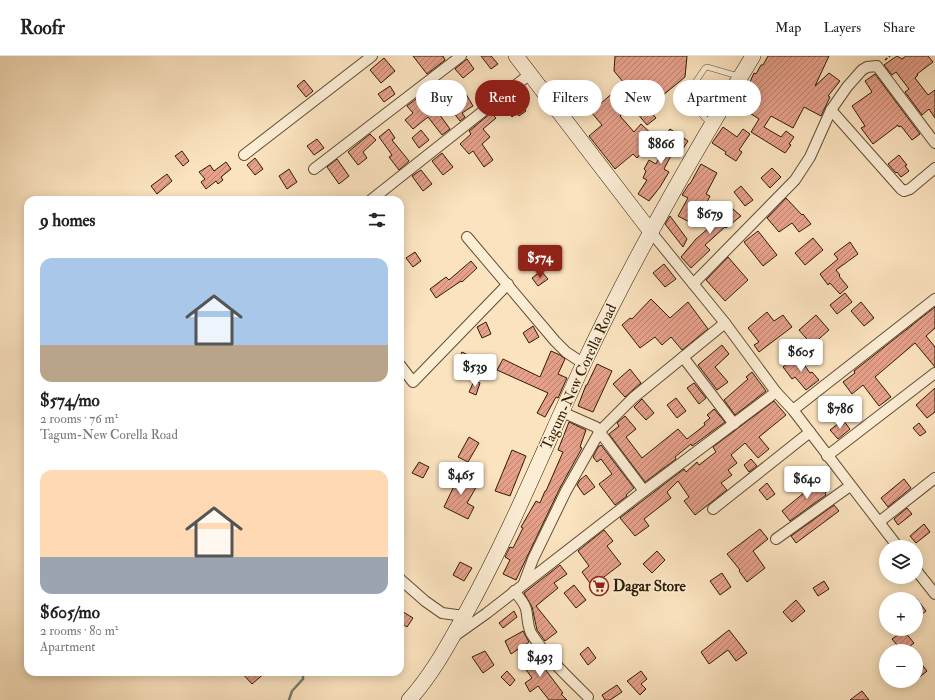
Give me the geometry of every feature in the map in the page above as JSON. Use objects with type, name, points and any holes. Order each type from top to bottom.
[{"type":"main road","points":[[516,56],[651,232]]},
{"type":"main road","name":"Tagum-New Corella Road","points":[[409,700],[421,687],[464,616],[508,531],[584,364],[630,270],[711,125],[753,56]]},
{"type":"street","points":[[244,155],[372,56]]},
{"type":"street","points":[[314,169],[460,56]]},
{"type":"street","points":[[693,284],[795,180],[810,157],[831,110],[854,77],[867,67],[877,66],[935,143]]},
{"type":"street","points":[[376,196],[530,74]]},
{"type":"street","points":[[831,110],[904,191],[910,189],[935,168]]},
{"type":"street","points":[[651,232],[725,324],[776,392],[793,410],[893,540]]},
{"type":"street","points":[[467,237],[566,352],[584,364]]},
{"type":"street","points":[[404,370],[413,382],[508,284]]},
{"type":"street","points":[[793,410],[935,299]]},
{"type":"street","points":[[524,583],[533,559],[566,492],[600,432],[633,398],[725,324]]},
{"type":"street","points":[[683,357],[734,424]]},
{"type":"street","points":[[827,456],[935,373]]},
{"type":"street","points":[[452,638],[487,613],[644,491],[776,392]]},
{"type":"street","points":[[562,412],[593,424],[644,491]]},
{"type":"street","points":[[713,509],[810,432]]},
{"type":"street","points":[[879,522],[935,478]]},
{"type":"street","points":[[776,539],[850,486]]},
{"type":"street","points":[[923,579],[935,594]]},
{"type":"street","points":[[404,583],[425,601],[442,613],[464,616]]},
{"type":"street","points":[[514,591],[524,604],[528,627],[532,633],[551,658],[588,697]]},
{"type":"lane","points":[[711,125],[688,98],[688,93],[707,67],[740,76]]},
{"type":"building","points":[[413,56],[443,56],[445,60],[427,74]]},
{"type":"building","points":[[481,56],[491,56],[498,64],[491,69]]},
{"type":"building","points":[[615,56],[687,56],[685,77],[681,80],[673,80],[673,87],[665,94],[665,80],[622,80],[614,71]]},
{"type":"building","points":[[768,56],[829,56],[815,86],[829,73],[840,81],[828,96],[830,97],[821,116],[804,107],[793,128],[771,116],[764,127],[781,137],[786,131],[794,137],[789,144],[791,145],[785,153],[751,132],[759,119],[754,116],[761,116],[761,80],[751,80],[754,73],[756,74],[761,65],[763,65]]},
{"type":"building","points":[[897,56],[902,59],[906,56],[928,56],[933,62],[917,74],[918,75],[915,78],[928,95],[935,90],[935,118],[929,109],[922,115],[905,92],[909,89],[896,72],[892,75],[884,65]]},
{"type":"building","points":[[384,58],[395,71],[381,83],[370,70]]},
{"type":"building","points":[[467,59],[474,69],[463,78],[455,69]]},
{"type":"building","points":[[875,74],[920,134],[912,140],[901,126],[899,127],[898,125],[873,144],[861,128],[865,126],[852,106],[872,92],[865,81]]},
{"type":"building","points":[[304,80],[313,91],[306,97],[297,86]]},
{"type":"building","points":[[390,86],[395,94],[384,102],[378,94]]},
{"type":"building","points":[[610,95],[610,116],[620,116],[634,132],[641,124],[656,138],[637,158],[633,154],[615,169],[589,136],[602,125],[594,116],[602,116],[602,102]]},
{"type":"building","points":[[467,96],[473,106],[467,110]]},
{"type":"building","points":[[416,99],[416,116],[441,116],[450,129],[442,135],[428,117],[413,129],[405,120],[413,113],[407,106]]},
{"type":"building","points":[[456,116],[464,116],[465,117],[460,121]]},
{"type":"building","points":[[487,116],[494,116],[496,118],[483,129],[490,137],[482,144],[493,160],[484,167],[473,151],[469,154],[460,144],[471,134],[469,131]]},
{"type":"building","points":[[639,116],[654,116],[656,118],[647,125]]},
{"type":"building","points":[[723,127],[737,137],[743,129],[750,134],[739,150],[742,152],[736,161],[712,143]]},
{"type":"building","points":[[389,129],[395,138],[392,140],[409,161],[399,170],[389,157],[392,155],[379,137]]},
{"type":"building","points":[[670,129],[688,141],[682,150],[676,146],[664,169],[669,172],[649,201],[638,194],[647,180],[643,178],[646,171],[644,169],[649,160],[656,164],[663,150],[657,147]]},
{"type":"building","points":[[421,130],[429,140],[419,148],[412,138]]},
{"type":"building","points":[[370,134],[376,140],[363,152],[367,158],[358,165],[348,152]]},
{"type":"building","points":[[317,139],[324,148],[314,155],[307,146]]},
{"type":"building","points":[[182,151],[189,161],[183,166],[175,156]]},
{"type":"building","points":[[442,153],[453,167],[443,175],[432,161]]},
{"type":"building","points":[[899,155],[907,165],[905,166],[909,171],[901,177],[888,164]]},
{"type":"building","points":[[255,158],[263,169],[255,175],[247,165]]},
{"type":"building","points":[[337,159],[349,176],[339,184],[327,167]]},
{"type":"building","points":[[226,162],[231,169],[221,177],[223,180],[218,184],[216,181],[206,189],[201,182],[205,179],[199,172],[210,165],[214,171]]},
{"type":"building","points":[[701,164],[717,173],[706,194],[710,196],[695,225],[678,216],[688,198],[682,195]]},
{"type":"building","points":[[772,168],[781,177],[770,188],[761,178]]},
{"type":"building","points":[[289,169],[297,182],[287,189],[279,176]]},
{"type":"building","points":[[421,170],[432,184],[423,191],[412,176]]},
{"type":"building","points":[[167,174],[172,181],[157,194],[151,186]]},
{"type":"building","points":[[741,186],[753,200],[745,206],[734,192]]},
{"type":"building","points":[[786,198],[811,224],[799,232],[792,223],[779,232],[767,218]]},
{"type":"building","points":[[726,203],[741,216],[726,228],[725,227],[705,245],[710,250],[691,268],[681,257],[696,239],[717,221],[714,218]]},
{"type":"building","points":[[670,216],[687,239],[683,247],[665,224]]},
{"type":"building","points":[[758,231],[777,255],[763,266],[744,242]]},
{"type":"building","points":[[813,238],[823,250],[805,265],[795,253]]},
{"type":"building","points":[[850,242],[858,254],[836,270],[848,287],[840,294],[830,283],[828,285],[820,274],[838,259],[834,254]]},
{"type":"building","points":[[415,252],[421,261],[413,267],[406,258]]},
{"type":"building","points":[[728,257],[748,280],[725,301],[706,280]]},
{"type":"building","points":[[471,261],[477,268],[462,282],[461,281],[436,298],[430,289],[446,277],[449,280]]},
{"type":"building","points":[[664,264],[676,279],[665,287],[653,273]]},
{"type":"building","points":[[541,271],[548,279],[538,286],[532,278]]},
{"type":"building","points":[[845,293],[852,302],[837,314],[830,305]]},
{"type":"building","points":[[651,299],[670,318],[688,302],[708,329],[682,350],[671,337],[662,345],[655,337],[640,348],[622,325],[630,318],[632,319]]},
{"type":"building","points":[[861,302],[874,318],[864,326],[851,311]]},
{"type":"building","points":[[935,307],[935,328],[926,336],[935,347],[935,367],[915,343],[875,377],[891,397],[879,406],[863,385],[852,394],[843,382],[855,373],[854,371]]},
{"type":"building","points":[[767,312],[774,321],[783,315],[792,327],[759,352],[754,345],[759,342],[748,328]]},
{"type":"building","points":[[816,315],[829,330],[812,345],[799,330]]},
{"type":"building","points":[[486,322],[491,334],[482,338],[477,327]]},
{"type":"building","points":[[533,326],[539,337],[529,343],[523,333]]},
{"type":"building","points":[[722,345],[729,354],[715,367],[728,382],[717,390],[698,365]]},
{"type":"building","points":[[551,351],[565,359],[558,374],[567,378],[558,398],[556,397],[545,417],[537,413],[548,393],[497,370],[503,359],[540,377]]},
{"type":"building","points":[[462,352],[476,359],[473,366],[459,359]]},
{"type":"building","points":[[798,356],[810,373],[812,372],[819,380],[806,390],[795,377],[792,379],[783,367]]},
{"type":"building","points":[[597,364],[612,371],[593,412],[578,406],[586,385]]},
{"type":"building","points":[[630,369],[641,383],[625,397],[613,384]]},
{"type":"building","points":[[752,372],[766,391],[735,415],[724,400],[748,379],[746,377]]},
{"type":"building","points":[[474,381],[480,383],[476,395],[469,392]]},
{"type":"building","points":[[694,383],[706,398],[699,404],[687,388]]},
{"type":"building","points":[[935,388],[935,412],[927,418],[916,405]]},
{"type":"building","points":[[676,398],[686,411],[677,418],[667,405]]},
{"type":"building","points":[[642,399],[654,413],[646,420],[634,407]]},
{"type":"building","points":[[774,401],[786,415],[759,437],[769,449],[758,458],[745,443],[731,455],[737,463],[728,470],[732,475],[721,483],[727,490],[695,515],[684,501],[689,497],[678,481],[667,492],[671,498],[644,519],[649,526],[635,536],[620,518],[684,469],[686,472],[697,462],[699,465],[716,452],[713,447]]},
{"type":"building","points":[[714,409],[725,422],[692,446],[691,444],[675,457],[676,459],[645,482],[609,434],[619,426],[617,423],[625,416],[636,429],[626,437],[642,458],[678,429],[687,439],[705,425],[704,423],[710,418],[707,415]]},
{"type":"building","points":[[843,420],[850,429],[838,439],[830,430]]},
{"type":"building","points":[[569,422],[586,430],[580,447],[582,448],[560,488],[516,580],[503,574],[510,560],[505,557],[510,547],[513,548],[523,528],[521,527],[536,501],[540,503],[546,491],[563,452],[558,450]]},
{"type":"building","points":[[919,423],[926,432],[920,436],[913,428]]},
{"type":"building","points":[[469,437],[479,443],[468,462],[458,457]]},
{"type":"building","points":[[601,445],[634,488],[626,495],[627,496],[615,505],[599,484],[612,474],[601,459],[597,462],[593,457],[598,447]]},
{"type":"building","points":[[512,450],[526,456],[510,496],[495,491]]},
{"type":"building","points":[[751,459],[757,466],[749,472],[744,465]]},
{"type":"building","points":[[419,462],[429,467],[423,478],[412,473]]},
{"type":"building","points":[[456,473],[478,484],[467,503],[474,507],[468,519],[444,507],[454,486],[451,484]]},
{"type":"building","points":[[586,475],[595,487],[584,495],[577,485]]},
{"type":"building","points":[[822,478],[830,489],[825,493],[826,495],[790,521],[782,511]]},
{"type":"building","points":[[904,479],[911,488],[888,507],[881,498]]},
{"type":"building","points":[[767,483],[775,494],[767,500],[759,490]]},
{"type":"building","points":[[834,505],[839,511],[796,543],[791,536]]},
{"type":"building","points":[[907,508],[912,514],[898,525],[894,519]]},
{"type":"building","points":[[924,524],[930,532],[920,540],[913,540],[910,536]]},
{"type":"building","points":[[760,529],[768,539],[753,551],[765,568],[747,582],[739,571],[740,570],[727,554]]},
{"type":"building","points":[[604,530],[613,541],[607,546],[621,564],[592,586],[582,572],[589,566],[578,551]]},
{"type":"building","points":[[657,551],[665,560],[652,573],[643,564]]},
{"type":"building","points":[[460,562],[472,568],[464,581],[453,575]]},
{"type":"building","points":[[560,565],[567,574],[554,583],[558,588],[536,606],[557,632],[545,641],[537,630],[532,607],[524,593]]},
{"type":"building","points":[[722,573],[731,587],[720,595],[710,581]]},
{"type":"building","points":[[824,581],[829,589],[818,596],[813,588]]},
{"type":"building","points":[[574,585],[586,600],[576,608],[564,593]]},
{"type":"building","points":[[796,600],[805,611],[792,622],[783,612]]},
{"type":"building","points":[[514,611],[517,617],[503,628],[499,623]]},
{"type":"building","points":[[404,612],[413,618],[407,627],[404,625]]},
{"type":"building","points":[[729,630],[747,653],[736,661],[728,650],[709,664],[701,652]]},
{"type":"building","points":[[523,631],[529,642],[511,654],[505,641]]},
{"type":"building","points":[[896,636],[908,636],[914,643],[896,644],[892,639]]},
{"type":"building","points":[[588,647],[596,658],[588,665],[580,654]]},
{"type":"building","points":[[530,649],[563,693],[561,694],[567,700],[549,700],[538,686],[530,692],[525,683],[532,678],[519,660]]},
{"type":"building","points":[[485,651],[494,665],[483,673],[472,657]]},
{"type":"building","points":[[923,666],[927,671],[923,674]]},
{"type":"building","points":[[507,671],[515,680],[510,686],[501,677]]},
{"type":"building","points":[[641,671],[647,679],[641,684],[646,689],[640,695],[627,681]]},
{"type":"building","points":[[245,676],[261,676],[252,684]]},
{"type":"building","points":[[617,685],[622,692],[610,700],[605,700],[602,695]]},
{"type":"building","points":[[862,691],[869,700],[850,700]]},
{"type":"waterway","points":[[289,700],[292,691],[303,679],[303,676]]},
{"type":"place","name":"Dagar Store","points":[[599,586]]}]
